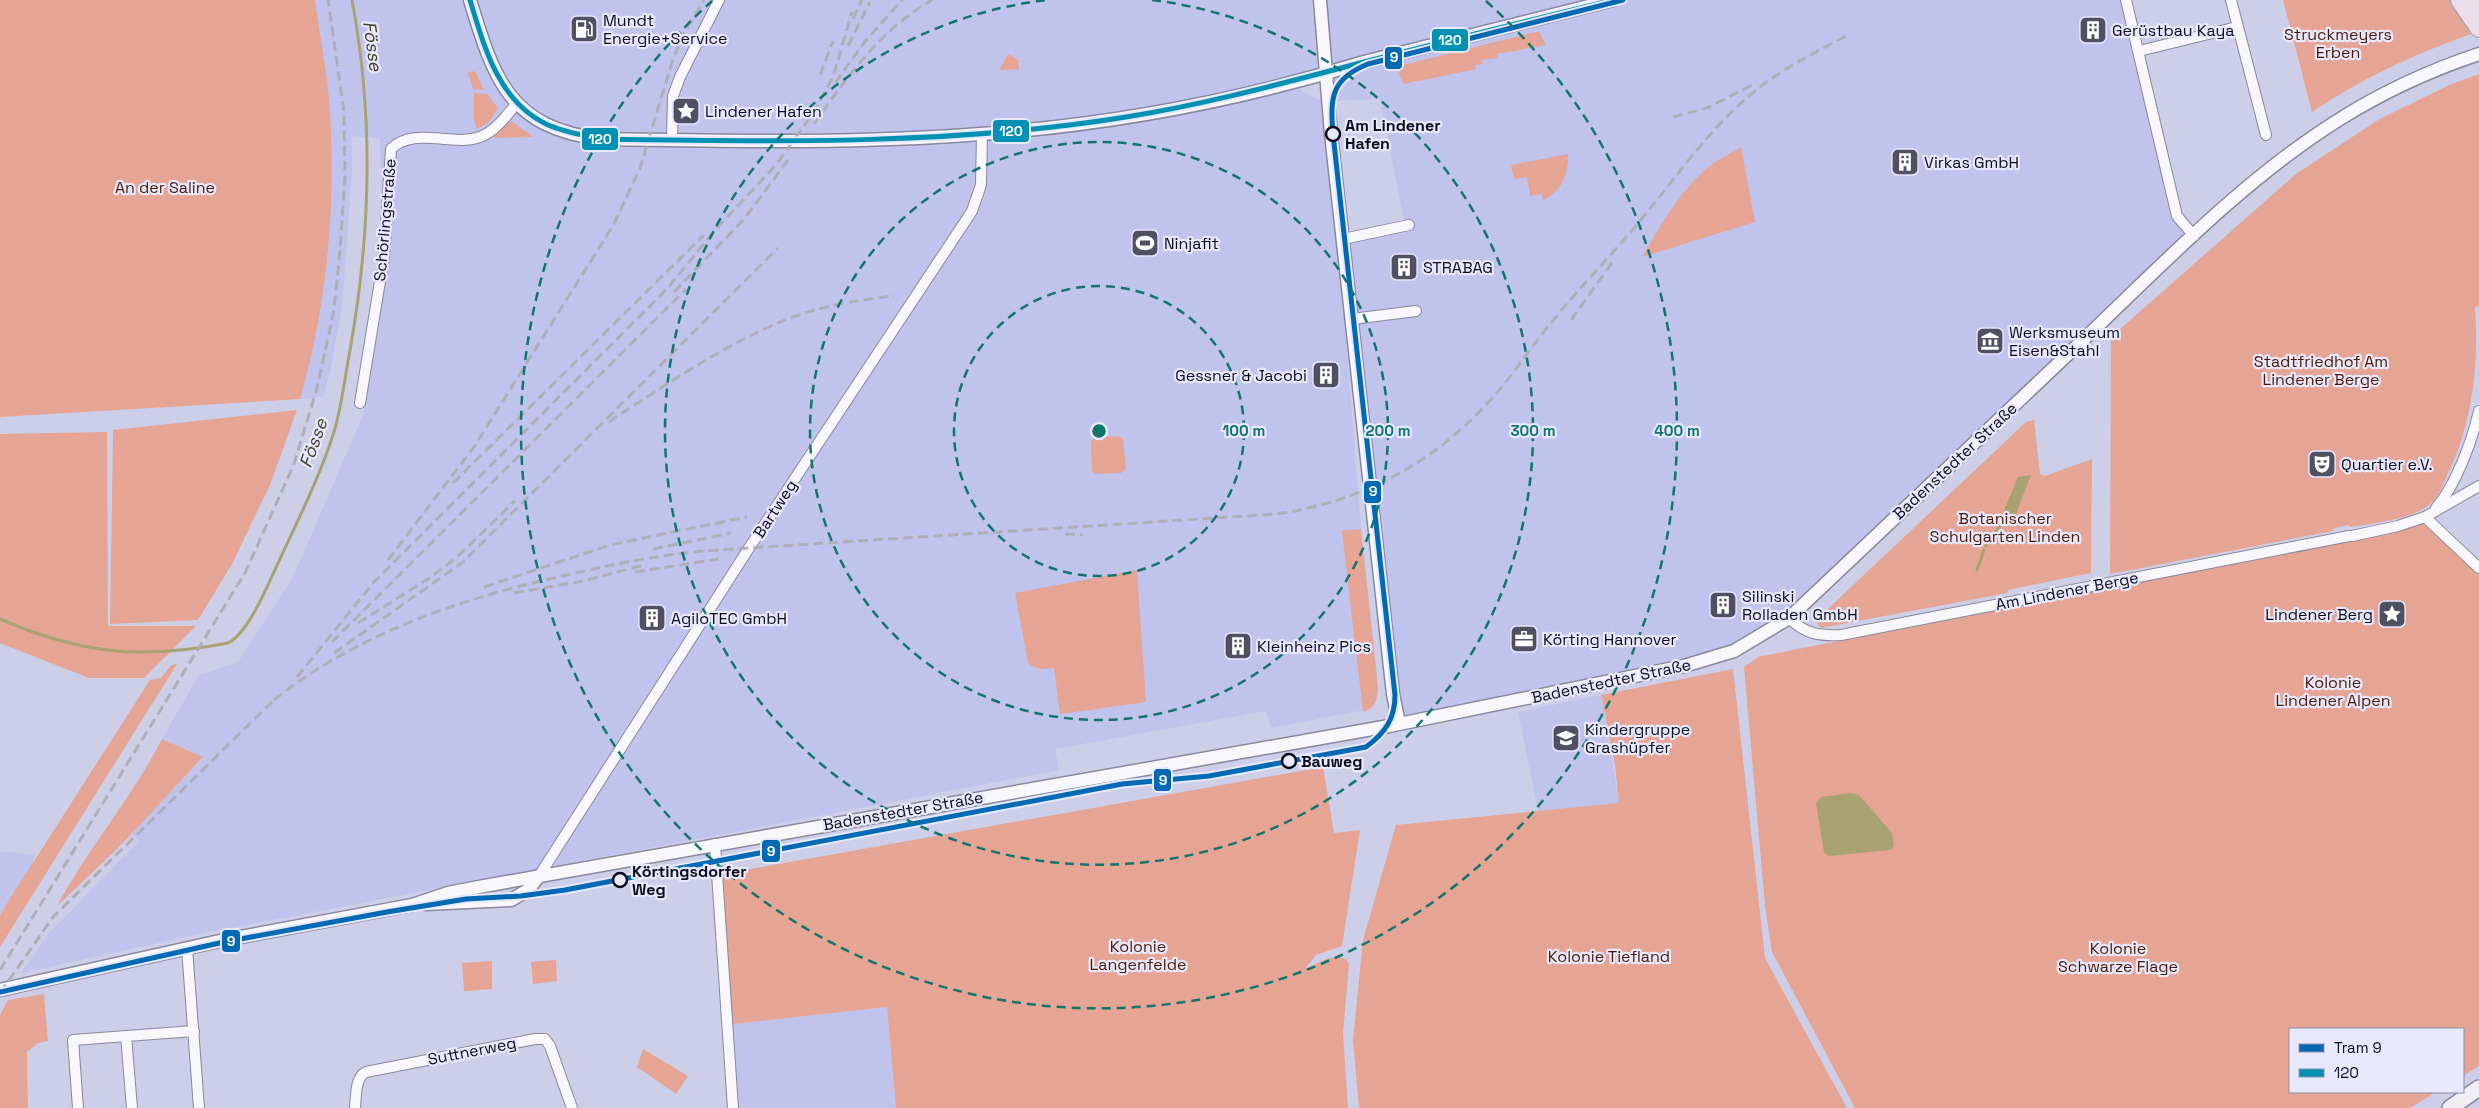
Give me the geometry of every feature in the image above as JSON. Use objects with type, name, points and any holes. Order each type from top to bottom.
[{"type":"highway","points":[[2460,0],[2479,28]]},
{"type":"highway","points":[[2476,0],[2479,4]]},
{"type":"main road","points":[[2450,1108],[2479,1088]]},
{"type":"street","points":[[470,0],[494,71],[517,103],[537,119],[559,131],[601,140],[866,140],[982,134],[1140,114],[1217,99],[1325,74],[1364,62],[1613,0]]},
{"type":"street","points":[[672,140],[673,96],[680,77],[719,0]]},
{"type":"street","points":[[1320,0],[1325,74],[1342,239],[1393,694],[1399,723]]},
{"type":"street","points":[[2126,0],[2177,216],[2194,236]]},
{"type":"street","points":[[2230,0],[2266,135]]},
{"type":"street","points":[[2139,52],[2237,27]]},
{"type":"street","name":"Badenstedter Straße","points":[[0,990],[187,948],[412,905],[448,893],[1399,723],[1684,666],[1734,651],[1761,637],[1789,618],[2194,236],[2264,174],[2342,118],[2397,88],[2447,65],[2479,54]]},
{"type":"street","name":"Schörlingstraße","points":[[360,403],[384,257],[391,149],[398,142],[410,139],[469,139],[480,137],[496,126],[517,103]]},
{"type":"street","name":"Bartweg","points":[[539,876],[744,555],[972,211],[981,185],[982,134]]},
{"type":"street","points":[[1342,239],[1409,225]]},
{"type":"street","points":[[1352,319],[1416,311]]},
{"type":"street","points":[[2479,411],[2467,448],[2445,497],[2428,516],[2479,568]]},
{"type":"street","name":"Am Lindener Berge","points":[[1789,618],[1805,632],[1822,636],[1841,635],[2398,526],[2428,516],[2479,486]]},
{"type":"street","points":[[715,844],[733,1108]]},
{"type":"street","name":"Badenstedter Straße","points":[[412,905],[511,900],[528,890],[539,876]]},
{"type":"street","points":[[187,948],[199,1108]]},
{"type":"street","points":[[78,1108],[73,1040],[194,1030]]},
{"type":"street","points":[[126,1036],[132,1108]]},
{"type":"street","name":"Suttnerweg","points":[[354,1108],[359,1079],[361,1074],[366,1072],[535,1039],[545,1039],[550,1046],[572,1108]]},
{"type":"shaded area","points":[[315,0],[2126,0],[2177,216],[2194,236],[1789,618],[1734,651],[1399,723],[1343,237],[1405,225],[1380,99],[1328,101],[1325,75],[1300,80],[1302,91],[1321,101],[1327,154],[1344,313],[1361,529],[1377,673],[1376,702],[1370,709],[1271,728],[1266,711],[1055,749],[1059,770],[199,934],[21,973],[50,932],[139,841],[132,833],[203,758],[162,739],[199,675],[238,662],[293,577],[365,411],[358,398],[373,304],[382,213],[380,139],[352,136],[352,173],[342,308],[330,372],[323,397],[300,399],[321,308],[329,246],[332,174],[330,111]]},
{"type":"shaded area","points":[[2031,475],[2016,514],[2004,520],[2003,513],[2018,477]]},
{"type":"shaded area","name":"Kindergruppe Grashüpfer","points":[[1601,695],[1619,803],[1538,811],[1518,712]]},
{"type":"shaded area","points":[[1851,793],[1859,795],[1892,833],[1894,846],[1891,850],[1829,856],[1824,852],[1816,803],[1821,797]]},
{"type":"shaded area","points":[[0,851],[35,855],[32,866],[0,916]]},
{"type":"shaded area","points":[[887,1007],[896,1108],[739,1108],[733,1024]]},
{"type":"green space","name":"An der Saline","points":[[0,0],[315,0],[329,99],[332,185],[323,293],[317,329],[300,399],[0,417]]},
{"type":"green space","name":"Struckmeyers Erben","points":[[2283,0],[2450,0],[2474,33],[2390,67],[2350,88],[2312,112]]},
{"type":"green space","points":[[1536,32],[1540,33],[1546,45],[1497,54],[1498,58],[1482,60],[1483,64],[1475,65],[1476,69],[1404,84],[1399,74],[1403,65]]},
{"type":"green space","points":[[1008,54],[1019,61],[1019,69],[999,70]]},
{"type":"green space","points":[[475,71],[484,90],[473,89],[468,73]]},
{"type":"green space","name":"Stadtfriedhof Am Lindener Berge","points":[[2479,74],[2479,306],[2475,307],[2475,370],[2469,413],[2457,454],[2434,500],[2417,512],[2383,522],[2351,527],[2348,525],[2334,528],[2333,531],[2110,574],[2111,337],[2296,174],[2378,120],[2449,85]]},
{"type":"green space","points":[[474,93],[487,94],[498,108],[489,122],[477,129],[474,120]]},
{"type":"green space","points":[[511,121],[534,137],[494,138],[494,135]]},
{"type":"green space","points":[[1741,147],[1755,222],[1642,257],[1672,208],[1690,185],[1711,165]]},
{"type":"green space","points":[[1568,154],[1567,169],[1560,187],[1543,200],[1541,194],[1530,196],[1527,177],[1514,179],[1511,165]]},
{"type":"green space","points":[[297,410],[270,485],[232,564],[198,620],[110,624],[113,430]]},
{"type":"green space","name":"Botanischer Schulgarten Linden","points":[[2034,420],[2040,474],[2045,476],[2092,459],[2091,573],[2008,590],[2007,593],[1821,628],[1815,621],[2026,422]]},
{"type":"green space","points":[[107,432],[108,626],[196,626],[144,678],[89,678],[0,643],[0,434]]},
{"type":"green space","points":[[1118,436],[1123,439],[1126,469],[1121,473],[1096,474],[1092,471],[1091,441],[1095,438]]},
{"type":"green space","points":[[2424,520],[2479,571],[2479,1066],[2464,1075],[2464,1028],[2289,1028],[2289,1093],[2434,1093],[2410,1108],[1855,1108],[1772,952],[1765,906],[1744,667],[1758,657],[2356,537]]},
{"type":"green space","points":[[1361,529],[1378,689],[1375,704],[1363,712],[1342,531]]},
{"type":"green space","points":[[1137,570],[1146,702],[1060,714],[1054,668],[1037,668],[1028,662],[1015,593]]},
{"type":"green space","points":[[177,664],[0,947],[0,916],[6,905],[150,680],[161,678],[171,665]]},
{"type":"green space","name":"Kolonie Tiefland","points":[[1733,669],[1765,958],[1847,1108],[1359,1108],[1353,1040],[1363,940],[1396,825],[1619,803],[1615,765],[1601,695]]},
{"type":"green space","points":[[162,739],[203,757],[122,844],[57,906],[82,864],[137,782]]},
{"type":"green space","name":"Kolonie Langenfelde","points":[[1323,767],[1334,833],[1360,830],[1342,946],[1316,955],[1305,969],[1325,960],[1335,958],[1346,959],[1349,965],[1343,1033],[1348,1108],[896,1108],[887,1007],[733,1024],[722,874]]},
{"type":"green space","points":[[556,960],[557,981],[533,984],[531,962]]},
{"type":"green space","points":[[492,961],[492,989],[464,991],[462,963]]},
{"type":"green space","points":[[44,994],[48,1041],[38,1043],[27,1052],[28,1108],[0,1108],[0,1015],[8,1000]]},
{"type":"green space","points":[[643,1049],[688,1076],[676,1094],[637,1067]]},
{"type":"waterway","name":"Fösse","points":[[0,619],[29,631],[85,646],[139,652],[167,651],[228,643],[243,629],[258,606],[309,497],[334,432],[357,306],[366,219],[367,131],[359,44],[352,0]]},
{"type":"waterway","points":[[1986,546],[2004,520]]},
{"type":"waterway","points":[[1977,570],[1984,550]]},
{"type":"railway","points":[[0,970],[245,573],[294,464],[317,388],[334,310],[340,250],[345,176],[344,112],[328,0]]},
{"type":"railway","points":[[388,560],[474,447],[614,224],[640,168],[673,59],[684,33],[704,0]]},
{"type":"railway","points":[[853,19],[862,0]]},
{"type":"railway","points":[[835,83],[863,44],[902,0]]},
{"type":"railway","points":[[814,124],[866,55],[897,25],[932,0]]},
{"type":"railway","points":[[848,46],[870,2]]},
{"type":"railway","points":[[297,677],[374,582],[666,290],[716,229],[776,165],[814,112],[833,77],[852,12]]},
{"type":"railway","points":[[274,700],[343,654],[417,619],[495,593],[629,562],[682,553],[718,550],[1277,514],[1311,507],[1372,487],[1428,455],[1454,436],[1478,413],[1501,388],[1566,304],[1637,225],[1721,122],[1749,96],[1783,71],[1846,36]]},
{"type":"railway","points":[[820,75],[833,41]]},
{"type":"railway","points":[[1673,117],[1707,108],[1756,83]]},
{"type":"railway","points":[[674,292],[745,218],[788,160]]},
{"type":"railway","points":[[453,483],[704,235]]},
{"type":"railway","points":[[334,653],[463,562],[778,248]]},
{"type":"railway","points":[[1571,320],[1614,260]]},
{"type":"railway","points":[[332,642],[686,289]]},
{"type":"railway","points":[[609,422],[714,355],[780,322],[836,305],[894,296]]},
{"type":"railway","points":[[358,623],[431,577],[457,557],[515,501]]},
{"type":"railway","points":[[484,587],[610,545],[747,517]]},
{"type":"railway","points":[[653,549],[731,533]]},
{"type":"railway","points":[[1065,534],[1083,535]]},
{"type":"railway","points":[[635,572],[719,559]]},
{"type":"railway","points":[[514,593],[583,581],[644,565]]},
{"type":"railway","points":[[0,993],[53,917],[279,695]]},
{"type":"tram line","name":"9","points":[[0,992],[224,942],[387,912],[466,899],[521,896],[565,890],[1122,784],[1209,776],[1366,747],[1388,725],[1395,704],[1395,695],[1333,134],[1332,110],[1335,91],[1346,76],[1368,64],[1623,0]]},
{"type":"transit line","name":"120","points":[[470,0],[481,36],[495,71],[516,101],[530,114],[546,124],[601,139],[733,141],[864,140],[996,133],[1126,117],[1187,106],[1247,92],[1613,0]]},
{"type":"place","name":"Mundt Energie+Service","points":[[584,29]]},
{"type":"place","name":"Gerüstbau Kaya","points":[[2093,30]]},
{"type":"place","name":"Lindener Hafen","points":[[686,111]]},
{"type":"place","name":"Am Lindener Hafen","points":[[1333,134]]},
{"type":"place","name":"Virkas GmbH","points":[[1905,162]]},
{"type":"place","name":"Ninjafit","points":[[1145,243]]},
{"type":"place","name":"STRABAG","points":[[1404,267]]},
{"type":"place","name":"Werksmuseum Eisen&Stahl","points":[[1990,341]]},
{"type":"place","name":"Gessner & Jacobi","points":[[1326,375]]},
{"type":"place","name":"Quartier e.V.","points":[[2322,464]]},
{"type":"place","name":"Silinski Rolladen GmbH","points":[[1723,605]]},
{"type":"place","name":"Lindener Berg","points":[[2392,614]]},
{"type":"place","name":"AgiloTEC GmbH","points":[[652,618]]},
{"type":"place","name":"Körting Hannover","points":[[1524,639]]},
{"type":"place","name":"Kleinheinz Pics","points":[[1238,646]]},
{"type":"place","name":"Kindergruppe Grashüpfer","points":[[1566,738]]},
{"type":"place","name":"Bauweg","points":[[1289,761]]},
{"type":"place","name":"Körtingsdorfer Weg","points":[[620,880]]},
{"type":"park label","name":"Kolonie Lindener Alpen","points":[[2333,691]]},
{"type":"park label","name":"Kolonie Schwarze Flage","points":[[2118,957]]}]
